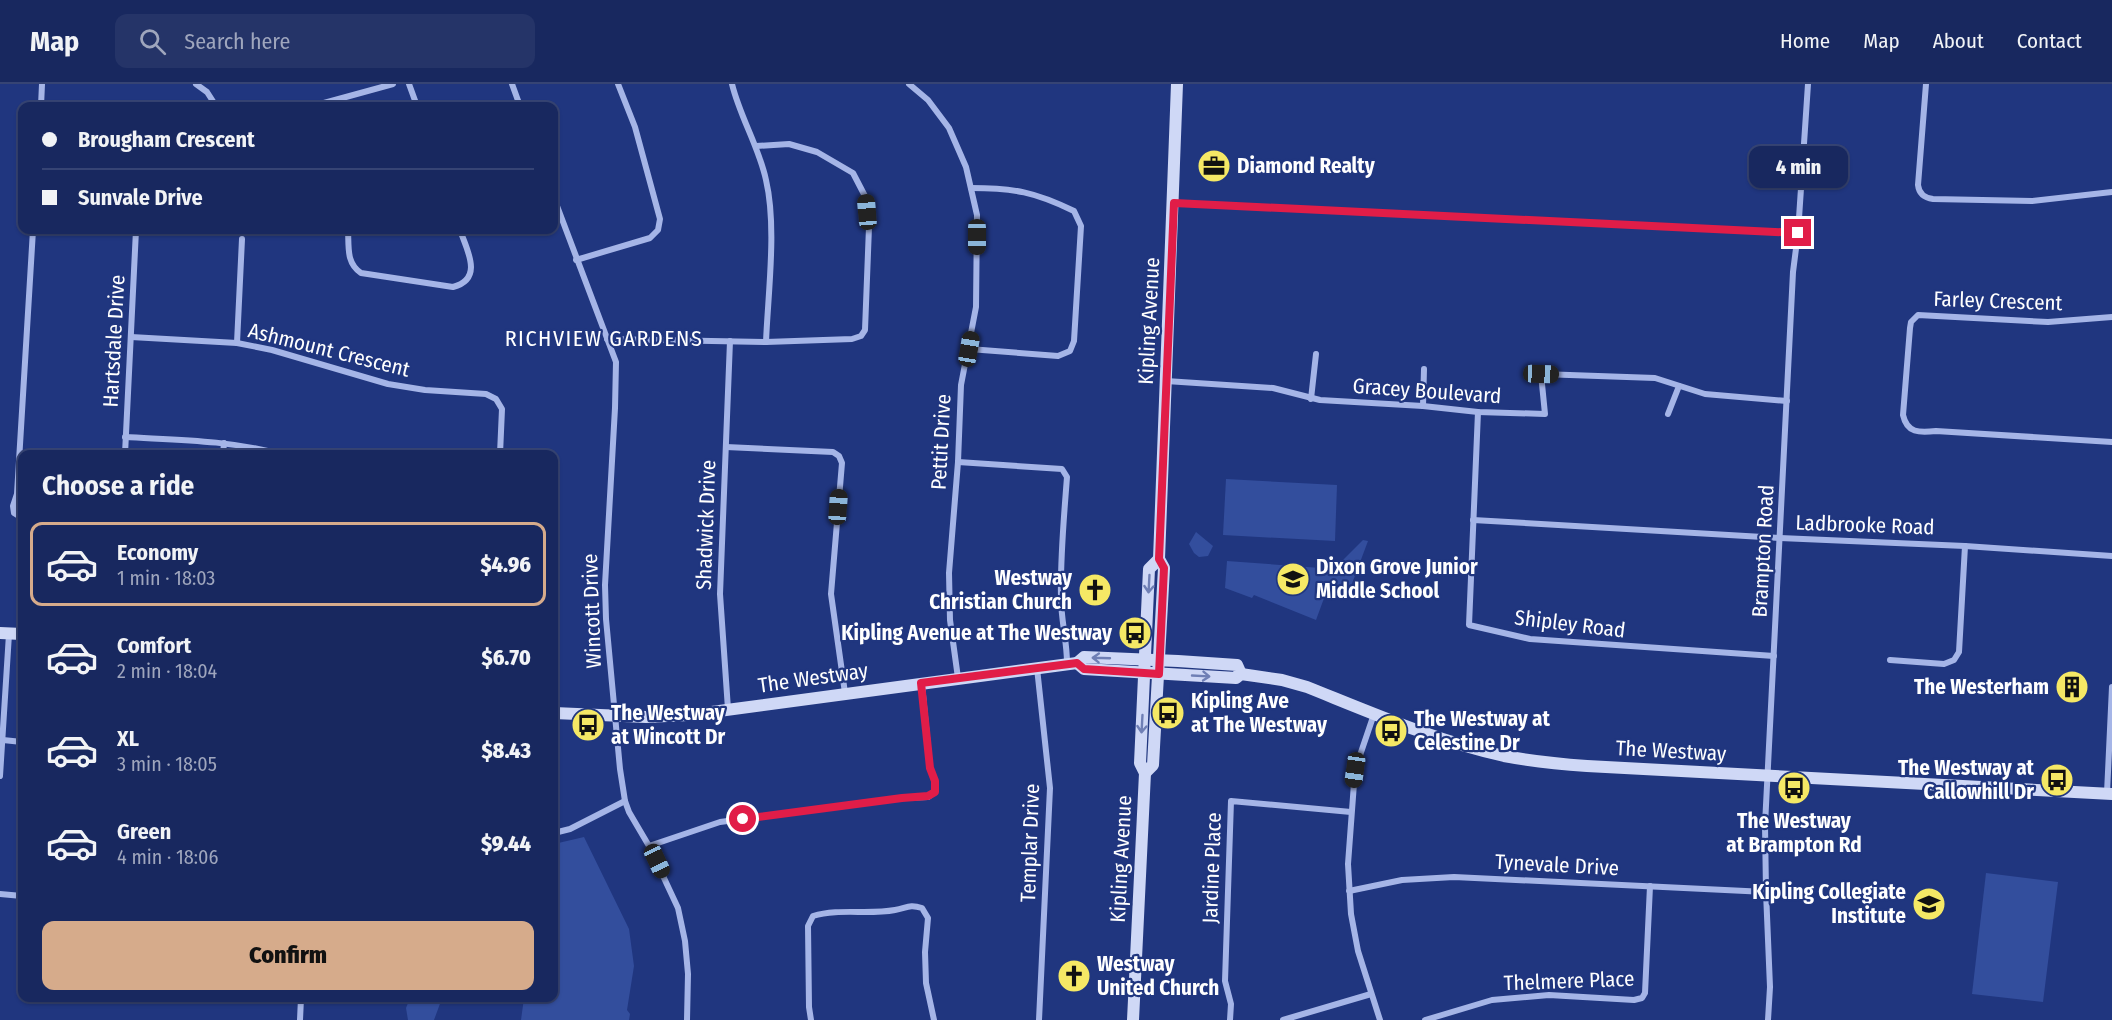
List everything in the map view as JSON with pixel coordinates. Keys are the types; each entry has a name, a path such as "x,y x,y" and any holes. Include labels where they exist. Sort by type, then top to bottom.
{"main road":[{"name":"Kipling Avenue","path":"1145,772 1154,765 1164,568 1159,559 1177,84"},
{"name":"Kipling Avenue","path":"1132,1020 1145,772 1140,763 1149,569 1159,559"},
{"name":"The Westway","path":"558,713 668,716 728,710 1072,663 1084,657 1237,666 1241,674"},
{"name":"The Westway","path":"1072,663 1084,669 1236,678 1241,674 1294,683 1453,743 1526,759 1587,766 2110,794"}],"street":[{"path":"41,102 42,84"},
{"path":"196,84 207,92 213,102"},
{"path":"328,102 393,84"},
{"path":"409,84 416,102"},
{"path":"512,84 519,102"},
{"path":"576,260 650,238 658,230 660,219 657,207 635,127 618,84"},
{"path":"732,84 756,146 766,181 771,221 766,342"},
{"name":"Pettit Drive","path":"909,84 928,100 949,128 966,167 977,215 976,307 961,385 958,462 949,573 950,620 958,678"},
{"name":"Brampton Road","path":"1768,1020 1770,987 1766,892 1767,776 1793,272 1798,233 1808,84"},
{"path":"1926,84 1918,185 1924,196 1933,199 2018,201 2112,192"},
{"path":"607,339 766,342 852,339 861,336 865,330 869,227 866,198 853,173 817,152 789,144 756,146"},
{"path":"969,349 1058,356 1070,351 1074,341 1081,226 1074,211 1032,192 1009,188 971,188"},
{"path":"1174,203 1798,233"},
{"name":"Wincott Drive","path":"558,209 614,353 617,374 605,585 620,769 629,812 650,846 678,908 685,941 688,974 687,1020"},
{"path":"20,450 33,234"},
{"name":"Hartsdale Drive","path":"125,450 136,234"},
{"path":"348,234 350,259 353,267 361,273 453,286 464,284 471,276 471,262 461,234"},
{"path":"237,343 242,239"},
{"name":"Farley Crescent","path":"2112,317 2048,322 1918,315 1911,322 1910,328 1903,415 1907,427 1920,433 1936,431 2112,442"},
{"name":"Ashmount Crescent","path":"131,337 237,343 272,350 388,384 425,390 486,394 496,399 502,409 500,450"},
{"name":"Shadwick Drive","path":"728,710 720,594 730,341"},
{"path":"1311,399 1316,354"},
{"path":"1423,406 1425,369"},
{"name":"Gracey Boulevard","path":"1166,381 1273,388 1311,399 1479,412 1545,414 1541,374 1655,378 1705,394 1786,401"},
{"path":"1668,414 1678,386"},
{"name":"Shipley Road","path":"1479,412 1468,625 1530,639 1774,656"},
{"path":"125,437 224,443 265,450"},
{"path":"223,450 224,443"},
{"path":"726,447 833,452 839,456 842,463 831,594 845,693"},
{"path":"958,462 1062,469 1067,477 1060,599 1072,663"},
{"path":"18,478 17,494 13,506 14,513 18,516"},
{"name":"Ladbrooke Road","path":"1473,520 2112,556"},
{"path":"1890,660 1944,664 1954,660 1959,652 1965,546"},
{"path":"0,776 5,633"},
{"name":"Templar Drive","path":"1037,668 1050,788 1039,1020"},
{"path":"650,846 720,822 928,796 935,792 935,781 930,768 921,683"},
{"path":"2110,794 2112,687"},
{"path":"1374,714 1355,770 1348,891 1358,951 1380,1020"},
{"path":"3,740 18,742"},
{"path":"558,832 570,829 625,801"},
{"name":"Jardine Place","path":"1230,1020 1231,1004 1225,981 1231,801 1351,812"},
{"name":"Tynevale Drive","path":"1348,891 1428,877 1475,877 1766,892"},
{"name":"Thelmere Place","path":"1425,1020 1492,1000 1549,995 1634,1000 1642,998 1645,993 1650,886"},
{"path":"0,894 18,896"},
{"path":"812,1020 809,1008 808,926 813,916 824,912 896,910 911,905 922,908 928,918 925,952 926,983 934,1020"},
{"path":"1283,1020 1371,994"},
{"path":"300,1020 301,1002"}],"shaded area":[{"path":"1226,479 1337,485 1335,541 1223,535"},
{"path":"1196,532 1213,546 1208,556 1199,557 1189,544"},
{"path":"1363,540 1368,541 1350,589 1330,582 1316,620 1254,595 1252,598 1225,588 1227,561 1334,569"},
{"path":"584,837 629,929 634,966 627,1010 630,1014 629,1020 521,1020 523,1002 558,1002 558,843"},
{"path":"1986,873 2058,882 2043,1002 1972,994"},
{"path":"408,1002 441,1002 434,1020 408,1020 406,1008"}],"place":[{"name":"Diamond Realty","path":"1214,166"},
{"name":"Dixon Grove Junior Middle School","path":"1293,579"},
{"name":"Westway Christian Church","path":"1095,590"},
{"name":"Kipling Avenue at The Westway","path":"1135,633"},
{"name":"The Westerham","path":"2072,687"},
{"name":"Kipling Ave at The Westway","path":"1168,713"},
{"name":"The Westway at Wincott Dr","path":"588,725"},
{"name":"The Westway at Celestine Dr","path":"1391,731"},
{"name":"The Westway at Callowhill Dr","path":"2057,780"},
{"name":"The Westway at Brampton Rd","path":"1794,788"},
{"name":"Kipling Collegiate Institute","path":"1929,904"},
{"name":"Westway United Church","path":"1074,976"}],"district":[{"name":"RICHVIEW GARDENS","path":"604,338"}],"route":[{"path":"743,819 928,796 935,792 935,781 930,768 921,683 1067,663 1077,663 1084,669 1159,674 1164,568 1159,559 1174,203 1798,233"}]}
